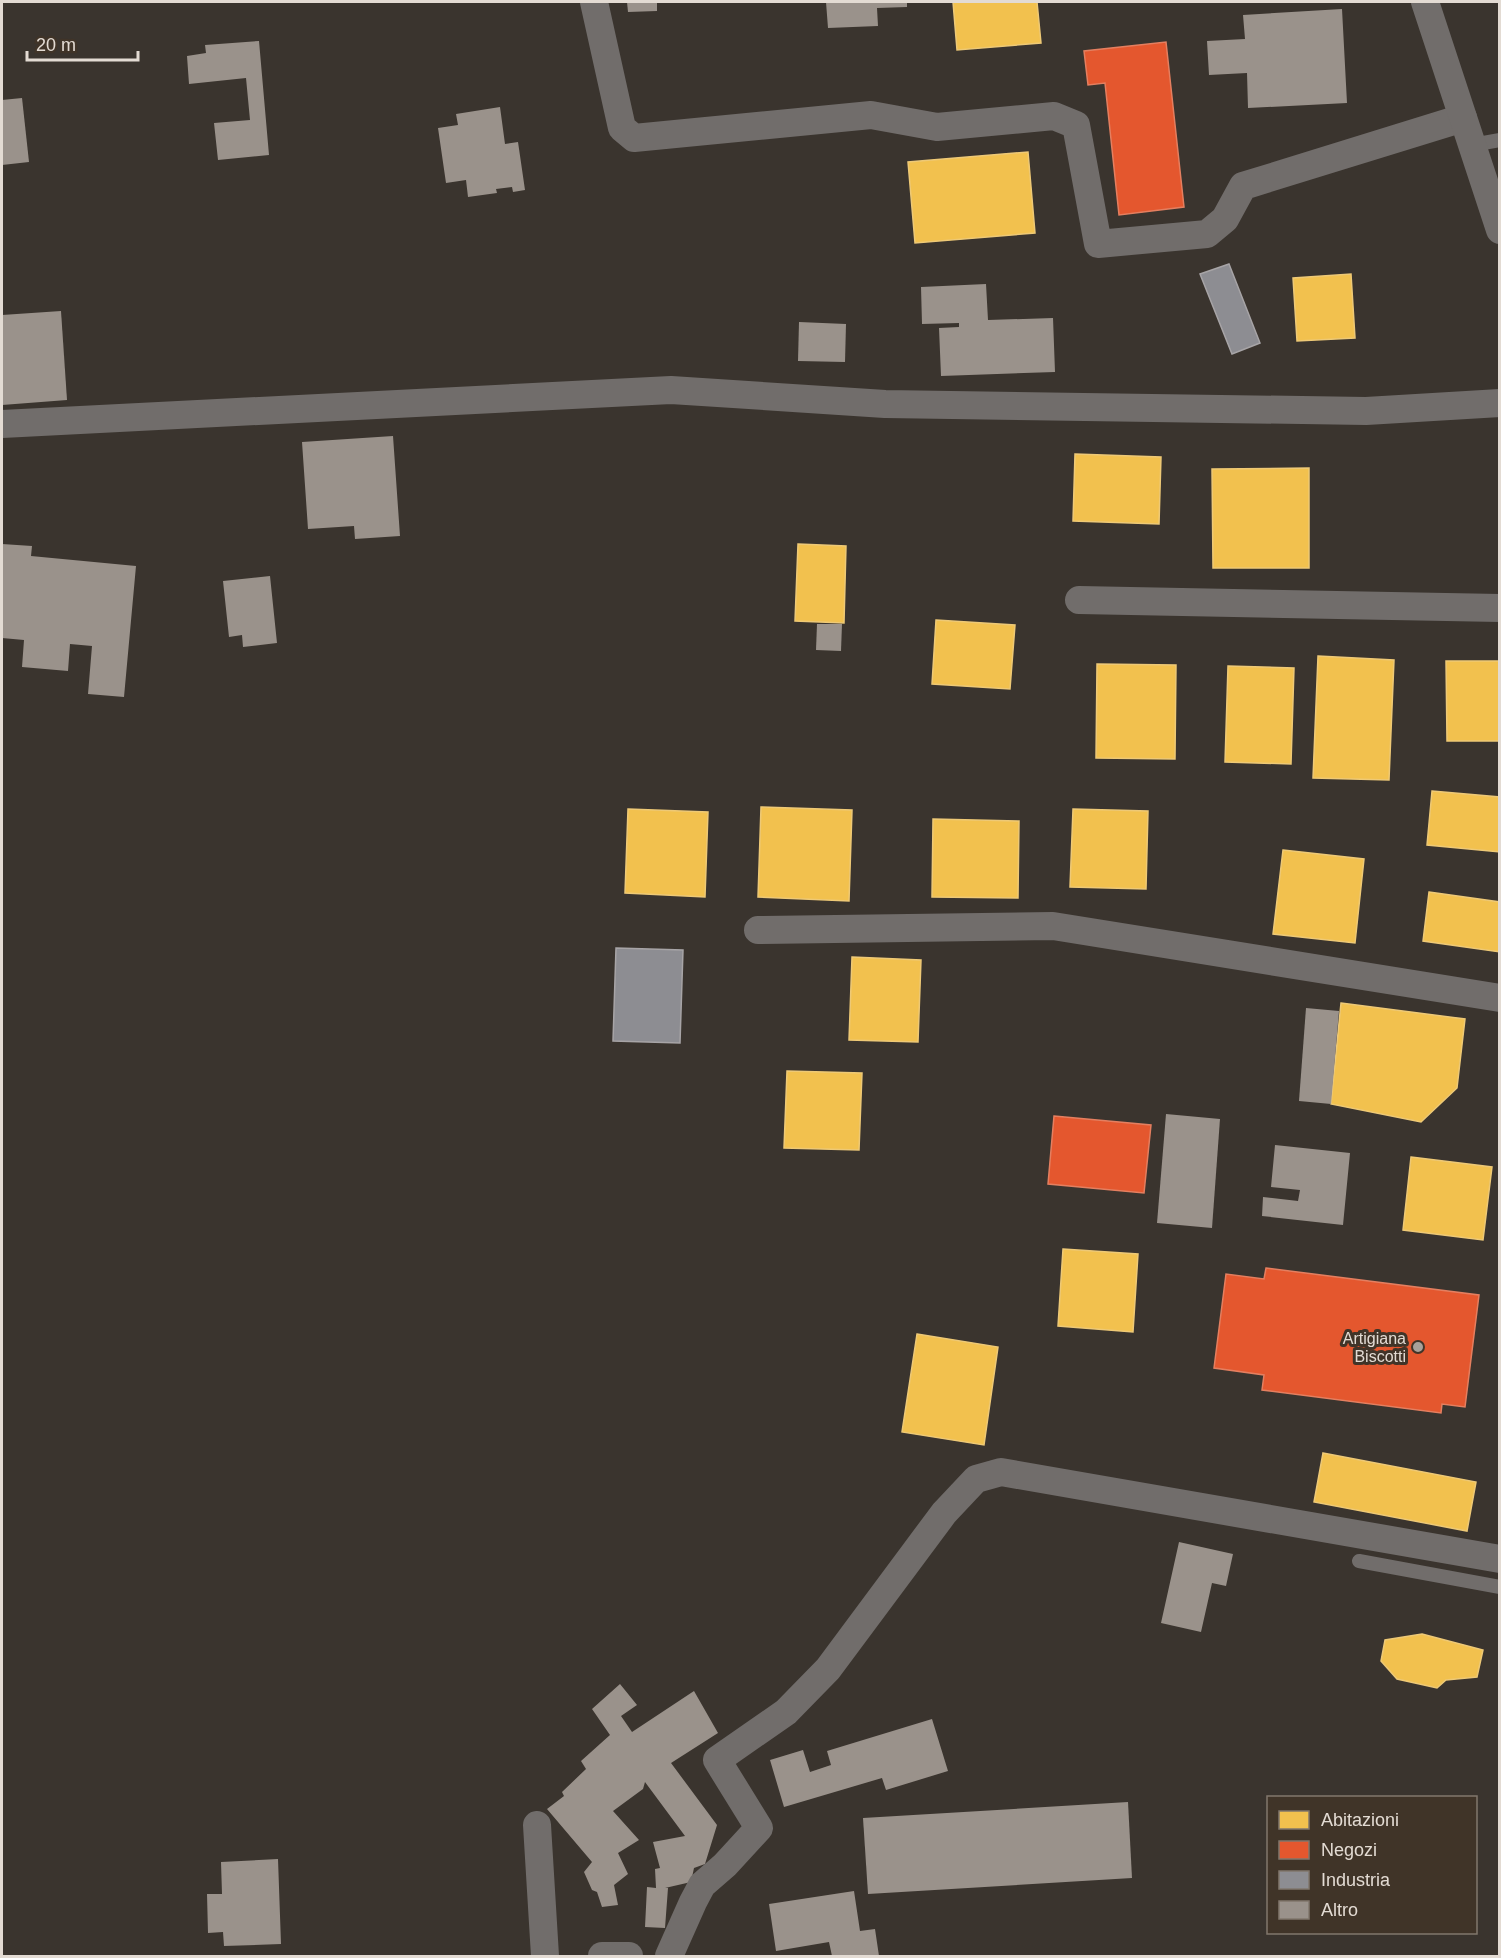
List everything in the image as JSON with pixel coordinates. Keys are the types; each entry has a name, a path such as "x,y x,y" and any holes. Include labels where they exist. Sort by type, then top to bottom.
{"street":[{"path":"594,2 622,128 633,138 871,115 937,128 1054,116 1076,125 1098,244 1207,234 1225,219 1243,186 1463,118"},
{"path":"1425,2 1500,230"},
{"path":"2,424 671,390 908,404 1366,411 1500,403"},
{"path":"1079,600 1500,608"},
{"path":"758,930 1053,926 1500,998"},
{"path":"669,1956 702,1885 725,1865 759,1828 717,1760 786,1712 828,1669 944,1513 976,1479 1001,1472 1500,1559"},
{"path":"537,1825 545,1956"},
{"path":"602,1956 629,1956"}],"lane":[{"path":"1472,145 1500,140"},
{"path":"1359,1561 1500,1587"}],"building: Abitazioni":[{"path":"953,2 1037,2 1041,43 957,50"},
{"path":"1028,152 1035,233 915,243 908,162"},
{"path":"1351,274 1355,338 1297,341 1293,278"},
{"path":"1075,454 1161,457 1159,524 1073,521"},
{"path":"1309,468 1309,568 1213,568 1212,469"},
{"path":"798,544 846,546 844,623 795,621"},
{"path":"936,620 1015,625 1010,689 932,684"},
{"path":"1318,656 1394,660 1389,780 1313,778"},
{"path":"1446,661 1500,661 1500,741 1447,741"},
{"path":"1097,664 1176,665 1175,759 1096,758"},
{"path":"1228,666 1294,668 1291,764 1225,762"},
{"path":"1432,791 1500,797 1500,852 1427,845"},
{"path":"761,807 852,810 849,901 758,897"},
{"path":"628,809 708,812 705,897 625,893"},
{"path":"1073,809 1148,811 1146,889 1070,887"},
{"path":"933,819 1019,821 1018,898 932,897"},
{"path":"1283,850 1364,859 1355,943 1273,934"},
{"path":"1429,892 1500,902 1500,952 1423,941"},
{"path":"852,957 921,960 918,1042 849,1040"},
{"path":"1341,1003 1465,1019 1457,1088 1421,1122 1331,1104"},
{"path":"787,1071 862,1073 859,1150 784,1148"},
{"path":"1411,1157 1492,1167 1483,1240 1403,1230"},
{"path":"1063,1249 1138,1254 1133,1332 1058,1326"},
{"path":"917,1334 998,1347 984,1445 902,1432"},
{"path":"1323,1453 1476,1482 1467,1531 1314,1502"},
{"path":"1422,1634 1483,1650 1477,1677 1446,1680 1437,1688 1397,1679 1381,1661 1385,1640"}],"building: Negozi":[{"path":"1166,42 1184,207 1119,215 1105,83 1088,85 1084,51"},
{"path":"1054,1116 1151,1125 1144,1193 1048,1184"},
{"path":"1266,1268 1479,1295 1465,1407 1442,1404 1441,1413 1262,1390 1264,1375 1214,1368 1226,1274 1264,1279"}],"building: Industria":[{"path":"1229,264 1260,343 1232,354 1200,274"},
{"path":"616,948 683,950 680,1043 613,1041"}],"building: Altro":[{"path":"627,2 657,2 657,11 628,12"},
{"path":"826,2 907,2 907,7 877,8 878,26 828,28"},
{"path":"1342,9 1347,103 1248,108 1247,73 1209,75 1207,41 1245,39 1243,15"},
{"path":"259,41 269,155 218,160 214,123 250,120 246,78 189,84 187,56 206,53 205,45"},
{"path":"22,98 29,162 2,165 2,100"},
{"path":"500,107 505,144 518,142 525,190 513,192 512,187 496,189 497,193 468,197 466,180 446,183 438,128 458,125 456,114"},
{"path":"986,284 988,320 1053,318 1055,372 941,376 939,328 959,327 959,323 922,324 921,287"},
{"path":"61,311 67,400 2,405 2,315"},
{"path":"799,322 846,324 845,362 798,361"},
{"path":"393,436 400,536 355,539 354,526 308,529 302,442"},
{"path":"2,544 32,546 31,556 136,566 124,697 88,694 92,646 70,644 68,671 22,667 24,640 2,638"},
{"path":"270,576 277,643 243,647 242,635 229,637 223,581"},
{"path":"817,624 842,624 841,651 816,650"},
{"path":"1306,1008 1339,1011 1331,1104 1299,1101"},
{"path":"1166,1114 1220,1119 1212,1228 1157,1223"},
{"path":"1275,1145 1350,1153 1343,1225 1262,1216 1263,1197 1298,1201 1300,1190 1271,1187"},
{"path":"1179,1542 1233,1554 1226,1586 1212,1583 1201,1632 1161,1623"},
{"path":"620,1684 637,1705 621,1716 632,1732 694,1691 718,1733 671,1763 717,1825 705,1864 694,1868 691,1882 665,1888 668,1888 665,1928 645,1927 647,1887 656,1888 655,1869 660,1868 653,1842 685,1836 645,1782 643,1789 613,1811 639,1840 618,1853 628,1874 614,1885 618,1905 602,1907 597,1892 592,1890 584,1872 592,1862 547,1809 564,1796 562,1792 586,1769 581,1761 610,1735 592,1709"},
{"path":"932,1719 948,1771 886,1790 882,1778 784,1807 770,1760 803,1750 810,1772 831,1765 827,1751"},
{"path":"1128,1802 1132,1878 868,1894 863,1818"},
{"path":"278,1859 281,1944 224,1946 223,1932 208,1933 207,1894 222,1894 221,1862"},
{"path":"854,1891 860,1931 875,1929 879,1956 832,1956 829,1942 776,1951 769,1904"}],"place":[{"name":"Artigiana Biscotti","path":"1418,1347"}]}
